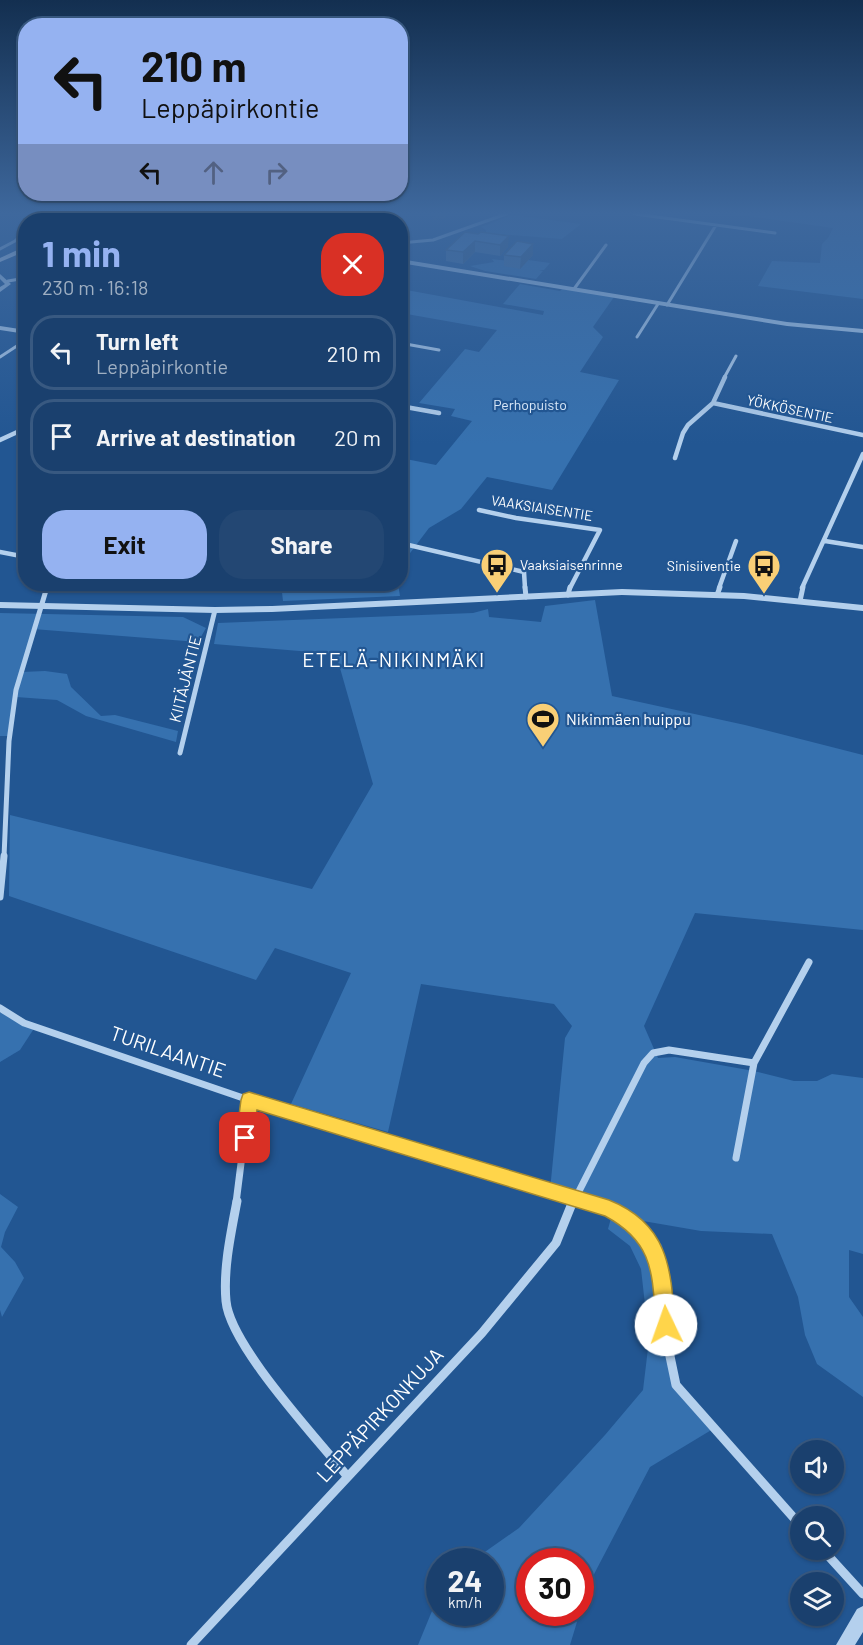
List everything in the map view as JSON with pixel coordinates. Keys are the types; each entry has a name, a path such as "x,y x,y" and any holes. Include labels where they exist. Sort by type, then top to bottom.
{"street":[{"path":"579,291 787,324 863,331"},
{"path":"667,305 676,291"},
{"path":"637,337 658,304"},
{"path":"0,328 18,331"},
{"path":"408,344 439,350"},
{"path":"0,357 18,345"},
{"path":"675,458 677,447 688,425 713,403 736,356"},
{"name":"YÖKKÖSENTIE","path":"713,403 863,435"},
{"path":"408,407 439,413"},
{"path":"0,440 18,432"},
{"path":"800,601 801,590 825,542 863,454"},
{"name":"VAAKSIAISENTIE","path":"479,510 516,518 600,530 571,584 568,595"},
{"path":"717,595 736,541"},
{"path":"825,542 863,547"},
{"path":"408,545 524,572 526,597"},
{"path":"0,552 18,555"},
{"path":"0,897 16,689 32,629 46,591"},
{"path":"0,605 215,610 622,592 717,595 863,608"},
{"name":"KIITÄJÄNTIE","path":"180,753 215,610"},
{"path":"736,1158 754,1063 808,962"},
{"name":"TURILAANTIE","path":"0,1008 24,1023 249,1100 575,1197 609,1209 631,1220 653,1249 662,1270 668,1365 676,1385 790,1514"},
{"name":"LEPPÄPIRKONKUJA","path":"191,1645 482,1333 556,1243 575,1197 644,1064 653,1053 669,1050 754,1063"},
{"path":"249,1100 241,1175 229,1248 226,1302 235,1331 252,1358 347,1476"},
{"path":"832,1560 863,1594"},
{"path":"845,1645 863,1615"}],"green space":[{"name":"Perhopuisto","path":"408,291 543,315 544,311 503,304 514,291 579,291 614,297 593,327 603,337 580,372 619,380 552,490 487,477 461,509 429,528 408,556 408,459 436,465 472,421 451,416 455,409 419,403 465,349 479,352 497,330 408,314"},
{"path":"796,291 863,291 863,299"},
{"path":"282,591 399,591 400,596 283,601"},
{"path":"595,600 612,696 745,725 863,755 863,930 695,913 644,1026 658,1058 675,1057 754,1071 794,1081 817,1081 832,1074 863,1078 863,1254 849,1250 849,1297 863,1317 863,1397 817,1364 805,1335 798,1297 772,1234 701,1231 643,1221 662,1245 671,1292 676,1385 713,1429 650,1467 594,1574 594,1548 516,1548 516,1626 576,1626 570,1645 418,1645 426,1626 504,1626 504,1548 491,1548 519,1528 605,1435 643,1390 649,1340 641,1269 630,1246 608,1229 613,1211 550,1190 565,1038 572,1026 554,1004 421,984 388,1132 291,1104 351,973 275,948 256,980 9,896 10,815 312,889 373,784 336,654 214,644 218,623 473,613 488,609 489,617 541,622 545,606"},
{"path":"0,613 183,617 206,628 198,642 33,629 22,672 45,671 67,674 71,687 101,716 115,715 178,731 176,742 86,716 57,700 16,697 11,736 0,736"},
{"path":"5,1012 35,1027 20,1050 0,1062 0,1013"},
{"path":"0,1194 18,1207 5,1232 1,1247 15,1262 24,1278 2,1317 0,1310"}],"place":[{"name":"Vaaksiaisenrinne","path":"497,594"},
{"name":"Sinisiiventie","path":"764,595"},
{"name":"Nikinmäen huippu","path":"543,748"}],"district":[{"name":"ETELÄ-NIKINMÄKI","path":"394,660"}],"route":[{"path":"245,1138 249,1100 609,1209 631,1220 653,1249 662,1270 666,1325"}]}
